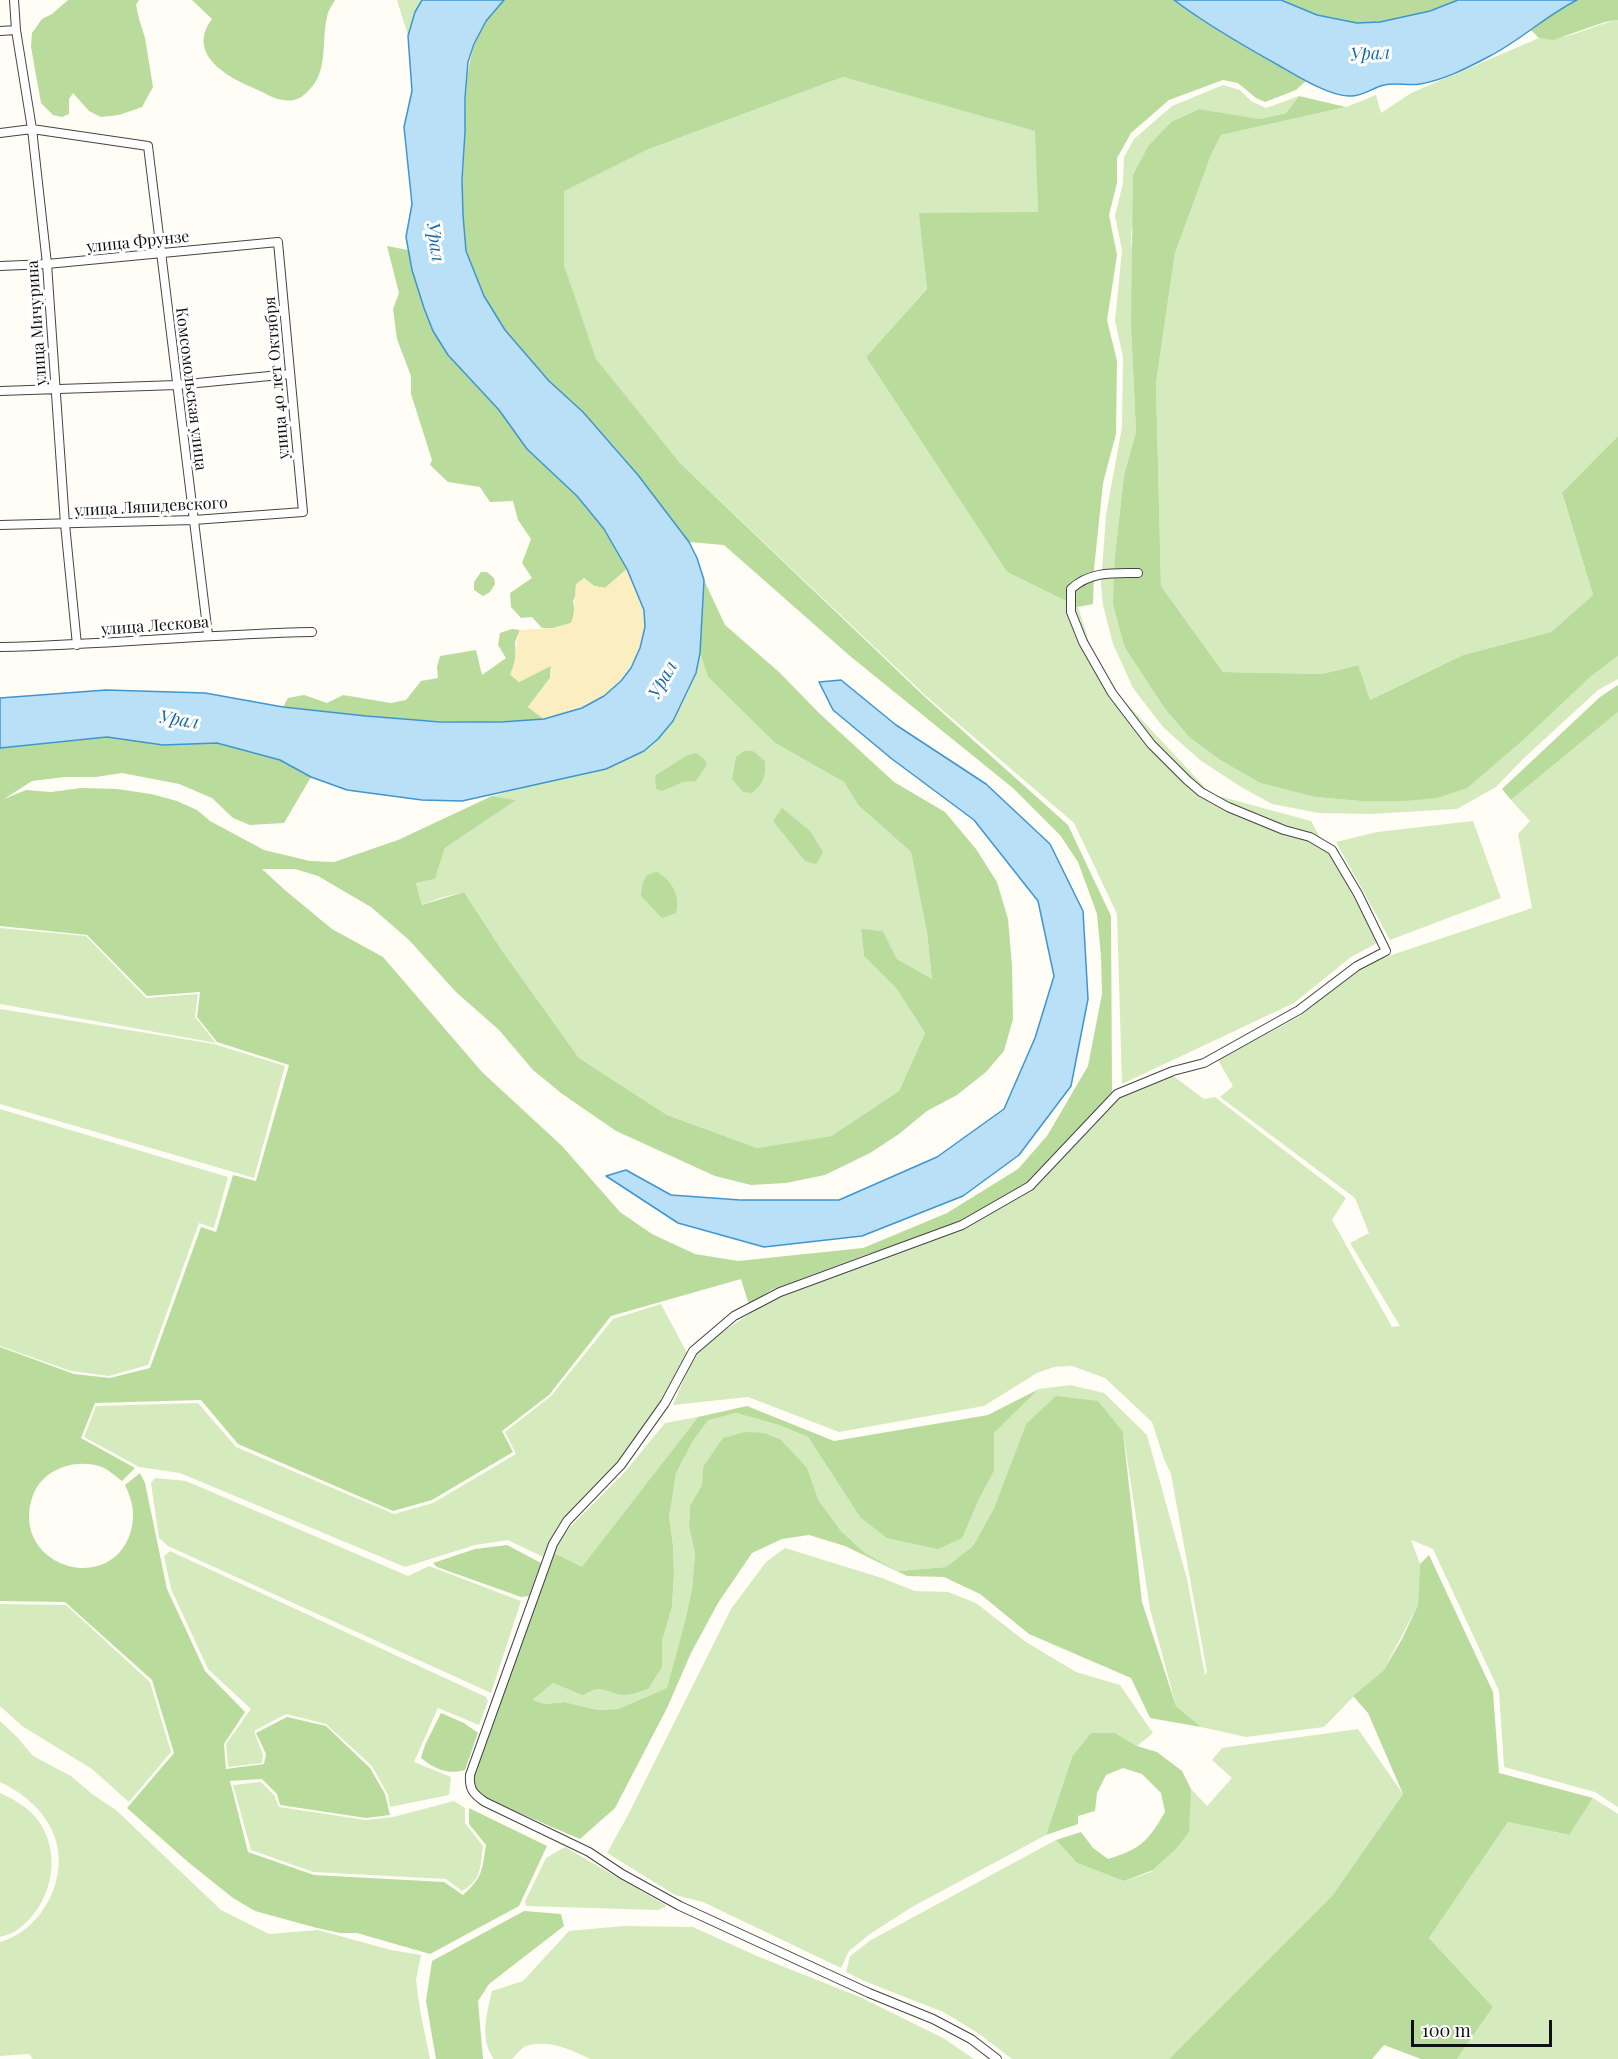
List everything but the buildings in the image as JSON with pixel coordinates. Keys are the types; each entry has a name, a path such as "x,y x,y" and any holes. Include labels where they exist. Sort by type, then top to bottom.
{"street":[{"name":"улица Мичурина","path":"14,0 16,30 32,129 47,264 64,524 77,645"},
{"path":"0,32 16,30"},
{"path":"0,133 32,129"},
{"name":"Комсомольская улица","path":"32,129 148,146 208,635"},
{"name":"улица Фрунзе","path":"0,266 47,264 278,242"},
{"name":"улица 40 лет Октября","path":"278,242 303,512"},
{"path":"0,391 177,385 290,374"},
{"name":"улица Ляпидевского","path":"0,525 194,520 303,512"},
{"path":"997,2059 971,2039 933,2019 869,1993 662,1896 622,1874 589,1851 485,1802 474,1795 470,1788 470,1775 553,1545 567,1521 621,1465 665,1403 693,1352 734,1316 780,1292 962,1225 1011,1198 1030,1186 1117,1094 1173,1071 1204,1063 1299,1010 1357,966 1386,951 1358,894 1332,850 1310,837 1251,818 1201,792 1169,764 1127,715 1112,693 1083,642 1071,612 1071,589 1084,578 1110,572 1138,573"},
{"name":"улица Лескова","path":"0,647 77,645 208,635 312,632"}],"green space":[{"path":"68,0 139,0 136,5 145,38 153,87 142,107 119,115 101,117 89,111 73,93 69,99 69,114 62,117 53,115 41,103 31,47 32,33 42,19 52,14"},
{"path":"192,0 335,0 330,8 325,27 322,66 315,83 300,98 282,100 224,72 214,64 204,44 205,32 212,19"},
{"path":"397,0 422,0 415,12 408,36"},
{"path":"504,0 1174,0 1222,33 1306,81 1296,90 1265,102 1256,98 1238,83 1223,80 1169,100 1131,133 1117,158 1117,183 1109,215 1117,255 1107,320 1117,361 1116,434 1103,483 1094,569 1093,604 1078,607 1007,572 866,357 927,289 919,213 1038,212 1035,131 843,77 649,149 564,191 564,265 596,359 680,463 925,697 1068,825 1111,916 1112,1093 1027,1187 960,1224 865,1255 771,1290 749,1305 741,1279 611,1316 549,1395 502,1431 513,1452 432,1500 393,1511 238,1444 201,1400 95,1403 81,1438 135,1468 122,1481 105,1468 89,1464 68,1465 50,1474 42,1480 32,1498 29,1521 35,1541 48,1555 65,1565 84,1568 102,1564 119,1553 130,1534 133,1521 133,1509 125,1485 140,1473 145,1483 167,1589 205,1671 245,1712 224,1744 226,1769 264,1764 266,1754 256,1733 287,1717 326,1726 370,1768 385,1794 390,1815 366,1818 280,1805 277,1794 262,1779 230,1781 248,1852 314,1875 444,1882 463,1895 481,1873 486,1845 469,1824 469,1808 547,1846 519,1906 430,1954 357,1933 340,1933 255,1911 233,1898 188,1862 127,1808 174,1753 152,1680 65,1602 0,1601 0,1347 74,1374 110,1378 150,1368 201,1227 216,1232 233,1175 256,1181 289,1065 217,1042 197,1017 200,992 147,996 87,935 0,926 0,748 107,737 163,745 217,743 280,760 311,777 284,823 250,825 233,818 212,798 179,784 122,773 32,781 4,799 26,790 51,792 81,788 117,789 151,794 177,801 197,810 210,821 264,850 310,861 334,862 398,840 492,796 516,800 445,848 435,879 416,883 422,905 464,892 503,952 579,1058 667,1115 757,1148 831,1136 899,1091 925,1033 896,988 864,956 861,929 883,931 897,959 932,979 927,933 911,852 858,805 844,782 775,743 708,677 700,653 704,580 725,625 779,672 819,713 894,782 945,812 976,849 997,882 1008,919 1013,1019 1004,1051 986,1072 957,1095 927,1111 899,1134 870,1153 825,1175 786,1183 751,1185 715,1176 616,1131 561,1093 533,1070 499,1030 456,992 409,940 371,907 318,876 295,869 262,869 332,929 383,957 482,1072 562,1146 620,1212 652,1234 695,1254 738,1261 863,1248 947,1213 1018,1169 1047,1136 1088,1066 1102,994 1097,914 1078,862 1060,835 1014,789 850,656 724,545 689,542 613,445 523,353 490,306 473,271 462,224 466,94 470,60 475,44 491,14"},
{"path":"1281,0 1458,0 1430,11 1380,22 1357,23 1317,15"},
{"path":"1577,0 1618,0 1618,20 1605,22 1553,40 1539,38 1531,30 1543,20"},
{"path":"1618,20 1618,436 1562,494 1593,595 1551,632 1463,655 1370,700 1357,665 1322,674 1223,672 1161,586 1156,383 1175,253 1211,155 1221,135 1346,107 1376,95 1381,113 1411,93 1539,38 1559,38"},
{"path":"843,77 1036,131 1038,213 920,213 927,289 866,357 1007,572 1078,607 1099,674 1211,794 1311,821 1379,942 1351,957 1294,1003 1122,1084 1117,914 1074,823 926,696 680,463 594,357 564,265 564,190 649,149"},
{"path":"1223,85 1240,90 1251,101 1266,108 1299,96 1286,113 1260,119 1199,109 1171,122 1149,145 1131,233 1133,267 1131,327 1136,432 1124,475 1115,555 1125,648 1165,709 1189,737 1220,760 1260,783 1315,797 1361,801 1404,801 1556,708 1618,656 1618,679 1598,690 1496,787 1457,809 1370,814 1319,813 1272,804 1200,760 1163,727 1133,688 1113,644 1103,605 1101,584 1106,515 1122,427 1123,357 1115,321 1122,250 1115,216 1123,183 1124,157 1134,139 1172,106"},
{"path":"1299,96 1346,107 1221,135 1211,155 1175,253 1156,383 1161,586 1223,672 1322,674 1358,665 1370,700 1463,655 1551,632 1593,595 1562,493 1618,436 1618,656 1589,678 1523,740 1467,788 1437,798 1361,801 1315,797 1260,783 1220,760 1189,737 1165,709 1125,648 1113,604 1115,555 1124,475 1136,432 1131,327 1133,175 1149,145 1171,122 1199,109 1260,119 1286,113"},
{"path":"387,246 408,250 424,308 433,331 465,374 499,410 527,449 577,496 604,529 627,569 605,588 594,586 584,578 573,601 575,613 572,623 553,628 542,628 532,617 521,618 511,607 510,593 532,578 522,563 531,539 518,520 513,501 490,502 480,487 448,482 430,465 432,460 411,394 411,376 397,339 393,309 399,293"},
{"path":"481,572 487,572 494,578 495,584 490,592 483,596 474,590 474,582"},
{"path":"512,629 520,630 515,642 516,662 511,675 519,682 551,665 550,678 528,707 544,719 478,722 413,720 283,707 288,698 304,695 327,703 343,695 391,703 406,700 421,681 438,678 437,667 440,656 476,650 482,675 506,658 498,645 500,633"},
{"path":"700,653 708,677 775,743 844,782 858,805 911,852 927,933 932,979 897,959 883,931 861,930 864,956 896,988 925,1033 899,1091 831,1136 757,1148 667,1115 579,1058 503,952 464,892 422,905 416,883 435,879 445,848 515,800 492,796 606,769 658,739 673,721 687,694 696,673"},
{"path":"1618,685 1618,712 1511,800 1502,789 1600,697"},
{"path":"1618,712 1618,1807 1595,1792 1504,1767 1499,1691 1433,1549 1411,1540 1420,1564 1418,1605 1383,1671 1324,1727 1246,1737 1201,1727 1176,1706 1150,1609 1123,1432 1026,1424 994,1508 973,1546 946,1567 898,1571 865,1553 841,1531 819,1501 807,1468 703,1467 702,1485 690,1506 689,1527 695,1553 692,1589 667,1689 620,1709 598,1710 564,1702 545,1704 531,1700 553,1683 583,1694 604,1689 625,1695 662,1667 662,1641 672,1607 674,1574 669,1517 676,1473 708,1419 736,1413 779,1425 808,1437 860,1517 978,1501 994,1471 994,1433 1039,1389 1070,1385 1104,1393 1147,1435 1187,1579 1205,1675 1207,1672 1171,1474 1152,1422 1105,1378 1072,1366 1054,1367 1037,1373 984,1406 839,1432 748,1397 673,1405 696,1350 771,1299 961,1228 1030,1191 1118,1095 1168,1072 1204,1099 1215,1097 1346,1198 1332,1220 1392,1327 1400,1326 1350,1243 1369,1233 1355,1198 1220,1097 1233,1086 1218,1060 1300,1016 1354,972 1383,958 1532,908 1518,834 1530,821 1511,800"},
{"path":"744,751 753,751 765,761 763,779 752,793 743,792 732,779 736,757"},
{"path":"696,753 707,764 696,781 683,782 662,791 656,789 656,775 686,756"},
{"path":"782,808 810,831 823,852 816,864 805,861 773,821"},
{"path":"1473,821 1501,898 1390,940 1336,842 1377,832"},
{"path":"657,872 671,884 677,901 676,913 662,918 641,896 646,877"},
{"path":"0,928 86,936 146,998 198,994 195,1017 216,1043 0,1004"},
{"path":"0,1009 214,1044 285,1066 254,1178 0,1104"},
{"path":"0,1109 228,1177 214,1228 199,1223 148,1365 109,1376 71,1371 0,1346"},
{"path":"661,1304 687,1353 655,1413 616,1465 573,1510 550,1540 543,1557 508,1540 475,1545 405,1567 180,1473 139,1467 84,1437 96,1406 198,1403 236,1447 394,1514 433,1503 516,1454 505,1432 551,1396 613,1319"},
{"path":"1039,1389 994,1433 994,1471 962,1538 938,1549 887,1538 860,1517 808,1437 779,1425 736,1413 708,1420 693,1441 676,1473 669,1517 674,1574 672,1607 662,1641 662,1667 648,1689 633,1694 624,1695 596,1689 583,1695 553,1683 532,1700 545,1704 564,1702 598,1710 619,1709 667,1688 692,1589 695,1553 689,1527 690,1506 702,1485 703,1467 723,1438 745,1432 764,1433 781,1440 807,1468 819,1501 841,1531 865,1553 898,1571 946,1567 973,1546 994,1508 1026,1424 1056,1396 1098,1401 1123,1432 1142,1602 1176,1706 1201,1727 1150,1718 1131,1678 1029,1634 980,1594 944,1577 907,1576 845,1546 809,1535 782,1539 752,1553 718,1603 691,1653 667,1708 615,1808 580,1839 482,1797 471,1780 552,1552 582,1567 698,1417 747,1406 834,1441 988,1415"},
{"path":"698,1417 582,1568 552,1552 570,1527 624,1473 665,1423"},
{"path":"155,1478 186,1481 408,1576 429,1566 521,1601 491,1693 168,1546 159,1538 151,1483"},
{"path":"507,1545 541,1563 529,1596 521,1597 437,1567 433,1563 475,1549"},
{"path":"785,1548 882,1578 915,1591 948,1592 976,1603 1026,1642 1076,1672 1120,1685 1153,1733 1137,1746 1115,1733 1072,1757 1046,1835 912,1907 870,1934 849,1951 841,1968 703,1902 675,1895 607,1853 731,1609 766,1562"},
{"path":"170,1551 486,1697 488,1701 479,1725 438,1708 414,1762 451,1777 449,1795 390,1807 388,1795 372,1766 326,1724 286,1714 254,1731 263,1755 262,1763 228,1767 226,1744 251,1709 208,1669 171,1589 164,1556"},
{"path":"1429,1555 1493,1692 1499,1773 1593,1798 1569,1835 1508,1822 1429,1938 1493,2007 1457,2059 1421,2059 1384,2045 1372,2059 1169,2059 1332,1896 1403,1794 1368,1713 1353,1696 1383,1671 1402,1639 1418,1605 1420,1564"},
{"path":"0,1604 66,1605 150,1682 171,1752 129,1802 92,1769 22,1726 0,1706"},
{"path":"441,1713 464,1723 478,1733 465,1770 452,1772 442,1770 421,1758"},
{"path":"0,1721 33,1756 71,1776 116,1810 221,1910 269,1934 318,1930 391,1950 421,1955 416,1980 430,2059 33,2059 29,2054 0,2056 0,1942 15,1936 29,1926 49,1900 58,1868 58,1851 54,1835 45,1818 25,1797 0,1782"},
{"path":"1358,1729 1403,1794 1332,1896 1169,2059 1012,2059 978,2033 943,2012 846,1972 850,1956 871,1940 1056,1840 1077,1863 1124,1881 1151,1872 1175,1850 1191,1789 1207,1806 1232,1778 1212,1760 1222,1748"},
{"path":"1091,1733 1115,1733 1137,1746 1157,1752 1182,1771 1191,1789 1189,1832 1175,1850 1153,1870 1124,1881 1077,1863 1056,1840 1081,1832 1093,1848 1108,1859 1128,1852 1142,1843 1154,1830 1165,1812 1161,1793 1142,1774 1123,1768 1106,1775 1097,1793 1095,1811 1078,1816 1078,1824 1046,1835 1072,1757"},
{"path":"261,1782 274,1795 279,1807 366,1820 393,1817 454,1801 465,1808 465,1823 483,1846 477,1877 469,1887 462,1891 446,1879 313,1872 251,1850 233,1785"},
{"path":"0,1793 27,1809 40,1823 51,1851 52,1866 50,1881 38,1909 17,1930 0,1937"},
{"path":"1593,1798 1618,1814 1618,2059 1457,2059 1493,2007 1429,1938 1508,1822 1568,1835"},
{"path":"565,1847 667,1906 658,1910 526,1906 525,1901 546,1858"},
{"path":"524,1911 561,1914 564,1926 489,1984 478,2001 483,2059 436,2059 426,2001 432,1961"},
{"path":"623,1926 693,1927 757,1956 860,1997 943,2038 974,2059 590,2059 550,2044 534,2044 520,2050 512,2059 494,2059 489,2051 485,2035 486,2017 492,1991 523,1981 569,1931"}],"sand":[{"path":"627,569 639,596 645,619 643,639 630,667 621,679 600,698 588,705 544,719 528,707 550,679 551,666 519,682 510,674 520,630 553,628 571,623 576,584 584,578 594,586 605,588"}],"water":[{"name":"Урал","path":"422,0 504,0 486,21 468,62 462,180 466,251 484,296 505,330 549,381 583,412 638,475 689,542 697,558 704,580 700,653 696,673 673,721 644,751 606,769 462,801 422,800 347,790 311,777 280,760 217,743 163,745 107,737 0,748 0,698 106,690 205,693 283,707 366,716 441,722 501,722 544,719 582,708 604,696 621,681 631,668 640,648 645,627 644,610 627,569 604,529 577,496 527,449 499,410 448,355 433,331 412,270 406,237 412,204 404,127 412,91 408,36 415,12"},
{"name":"Урал","path":"1174,0 1281,0 1317,15 1357,23 1380,22 1430,11 1458,0 1577,0 1554,13 1500,51 1455,73 1420,84 1384,85 1349,96 1332,93 1304,80 1199,18"},
{"path":"841,680 896,725 986,784 1050,844 1083,911 1088,999 1071,1086 1019,1155 963,1196 862,1236 764,1247 678,1223 606,1176 626,1170 671,1195 740,1200 839,1200 937,1157 1004,1109 1035,1038 1054,976 1038,901 974,820 892,759 833,710 819,682"}]}
